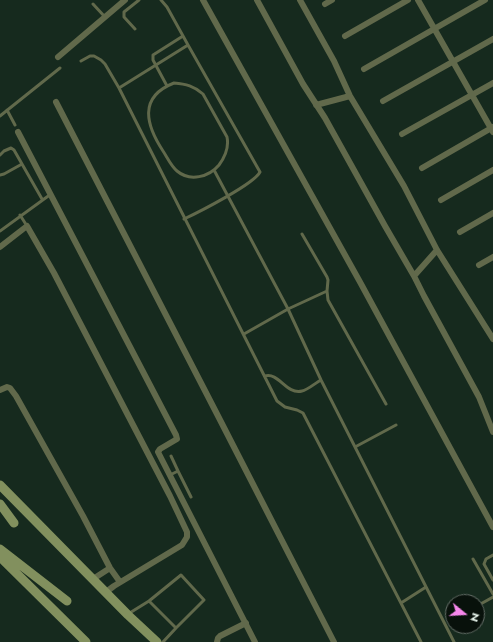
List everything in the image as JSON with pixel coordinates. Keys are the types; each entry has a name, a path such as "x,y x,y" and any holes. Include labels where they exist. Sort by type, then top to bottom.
{"main road":[{"path":"0,485 128,615 157,642"},
{"path":"0,504 14,523"},
{"path":"0,549 67,601"},
{"path":"0,557 86,642"}],"street":[{"path":"203,0 360,282 493,528"},
{"path":"257,0 303,84 358,175 414,276 479,398 493,432"},
{"path":"300,0 338,68 350,96 404,186 437,250 493,339"},
{"path":"325,4 332,0"},
{"path":"345,36 408,0"},
{"path":"418,0 492,129 422,168"},
{"path":"364,69 485,0"},
{"path":"58,57 123,1"},
{"path":"383,101 493,39"},
{"path":"402,134 493,83"},
{"path":"316,105 350,96"},
{"path":"56,102 218,414 334,642"},
{"path":"18,132 176,435 177,439 160,449 158,452 255,642"},
{"path":"441,200 493,170"},
{"path":"460,232 493,213"},
{"path":"0,248 27,226 72,307 170,496 187,532 187,537 182,545 106,592"},
{"path":"414,276 437,250"},
{"path":"479,265 493,257"},
{"path":"0,390 7,387 10,388 16,396 83,516 110,568 120,582"},
{"path":"93,579 110,568"},
{"path":"217,642 220,636 246,623"}],"lane":[{"path":"135,29 123,15 124,12 139,0"},
{"path":"161,0 167,7 260,171 260,174 256,178 228,196 184,220"},
{"path":"93,4 105,17"},
{"path":"167,86 153,60 153,55 183,36"},
{"path":"119,88 188,45"},
{"path":"81,60 90,56 94,56 101,60 119,88 184,220 244,334 271,390 279,403 285,407 304,413 421,642"},
{"path":"0,116 60,68"},
{"path":"174,83 183,84 198,89 203,94 227,137 228,143 223,159 214,170 206,175 196,178 177,172 158,143 150,126 148,112 150,104 154,96 167,86 174,83"},
{"path":"7,110 15,125"},
{"path":"0,155 10,148 14,150 42,199"},
{"path":"0,176 22,164"},
{"path":"214,170 288,309 321,380 454,642"},
{"path":"0,231 42,199 51,194"},
{"path":"20,215 27,226"},
{"path":"302,234 327,277 328,300 386,404"},
{"path":"244,334 288,309 327,290"},
{"path":"264,376 269,374 285,386 298,391 302,391 321,380"},
{"path":"355,447 396,425"},
{"path":"171,456 192,497"},
{"path":"170,475 178,471"},
{"path":"493,555 486,559 484,564 493,580"},
{"path":"473,559 493,594"},
{"path":"128,615 181,576 204,600 163,642"},
{"path":"401,603 426,587"},
{"path":"149,601 176,628"}]}
